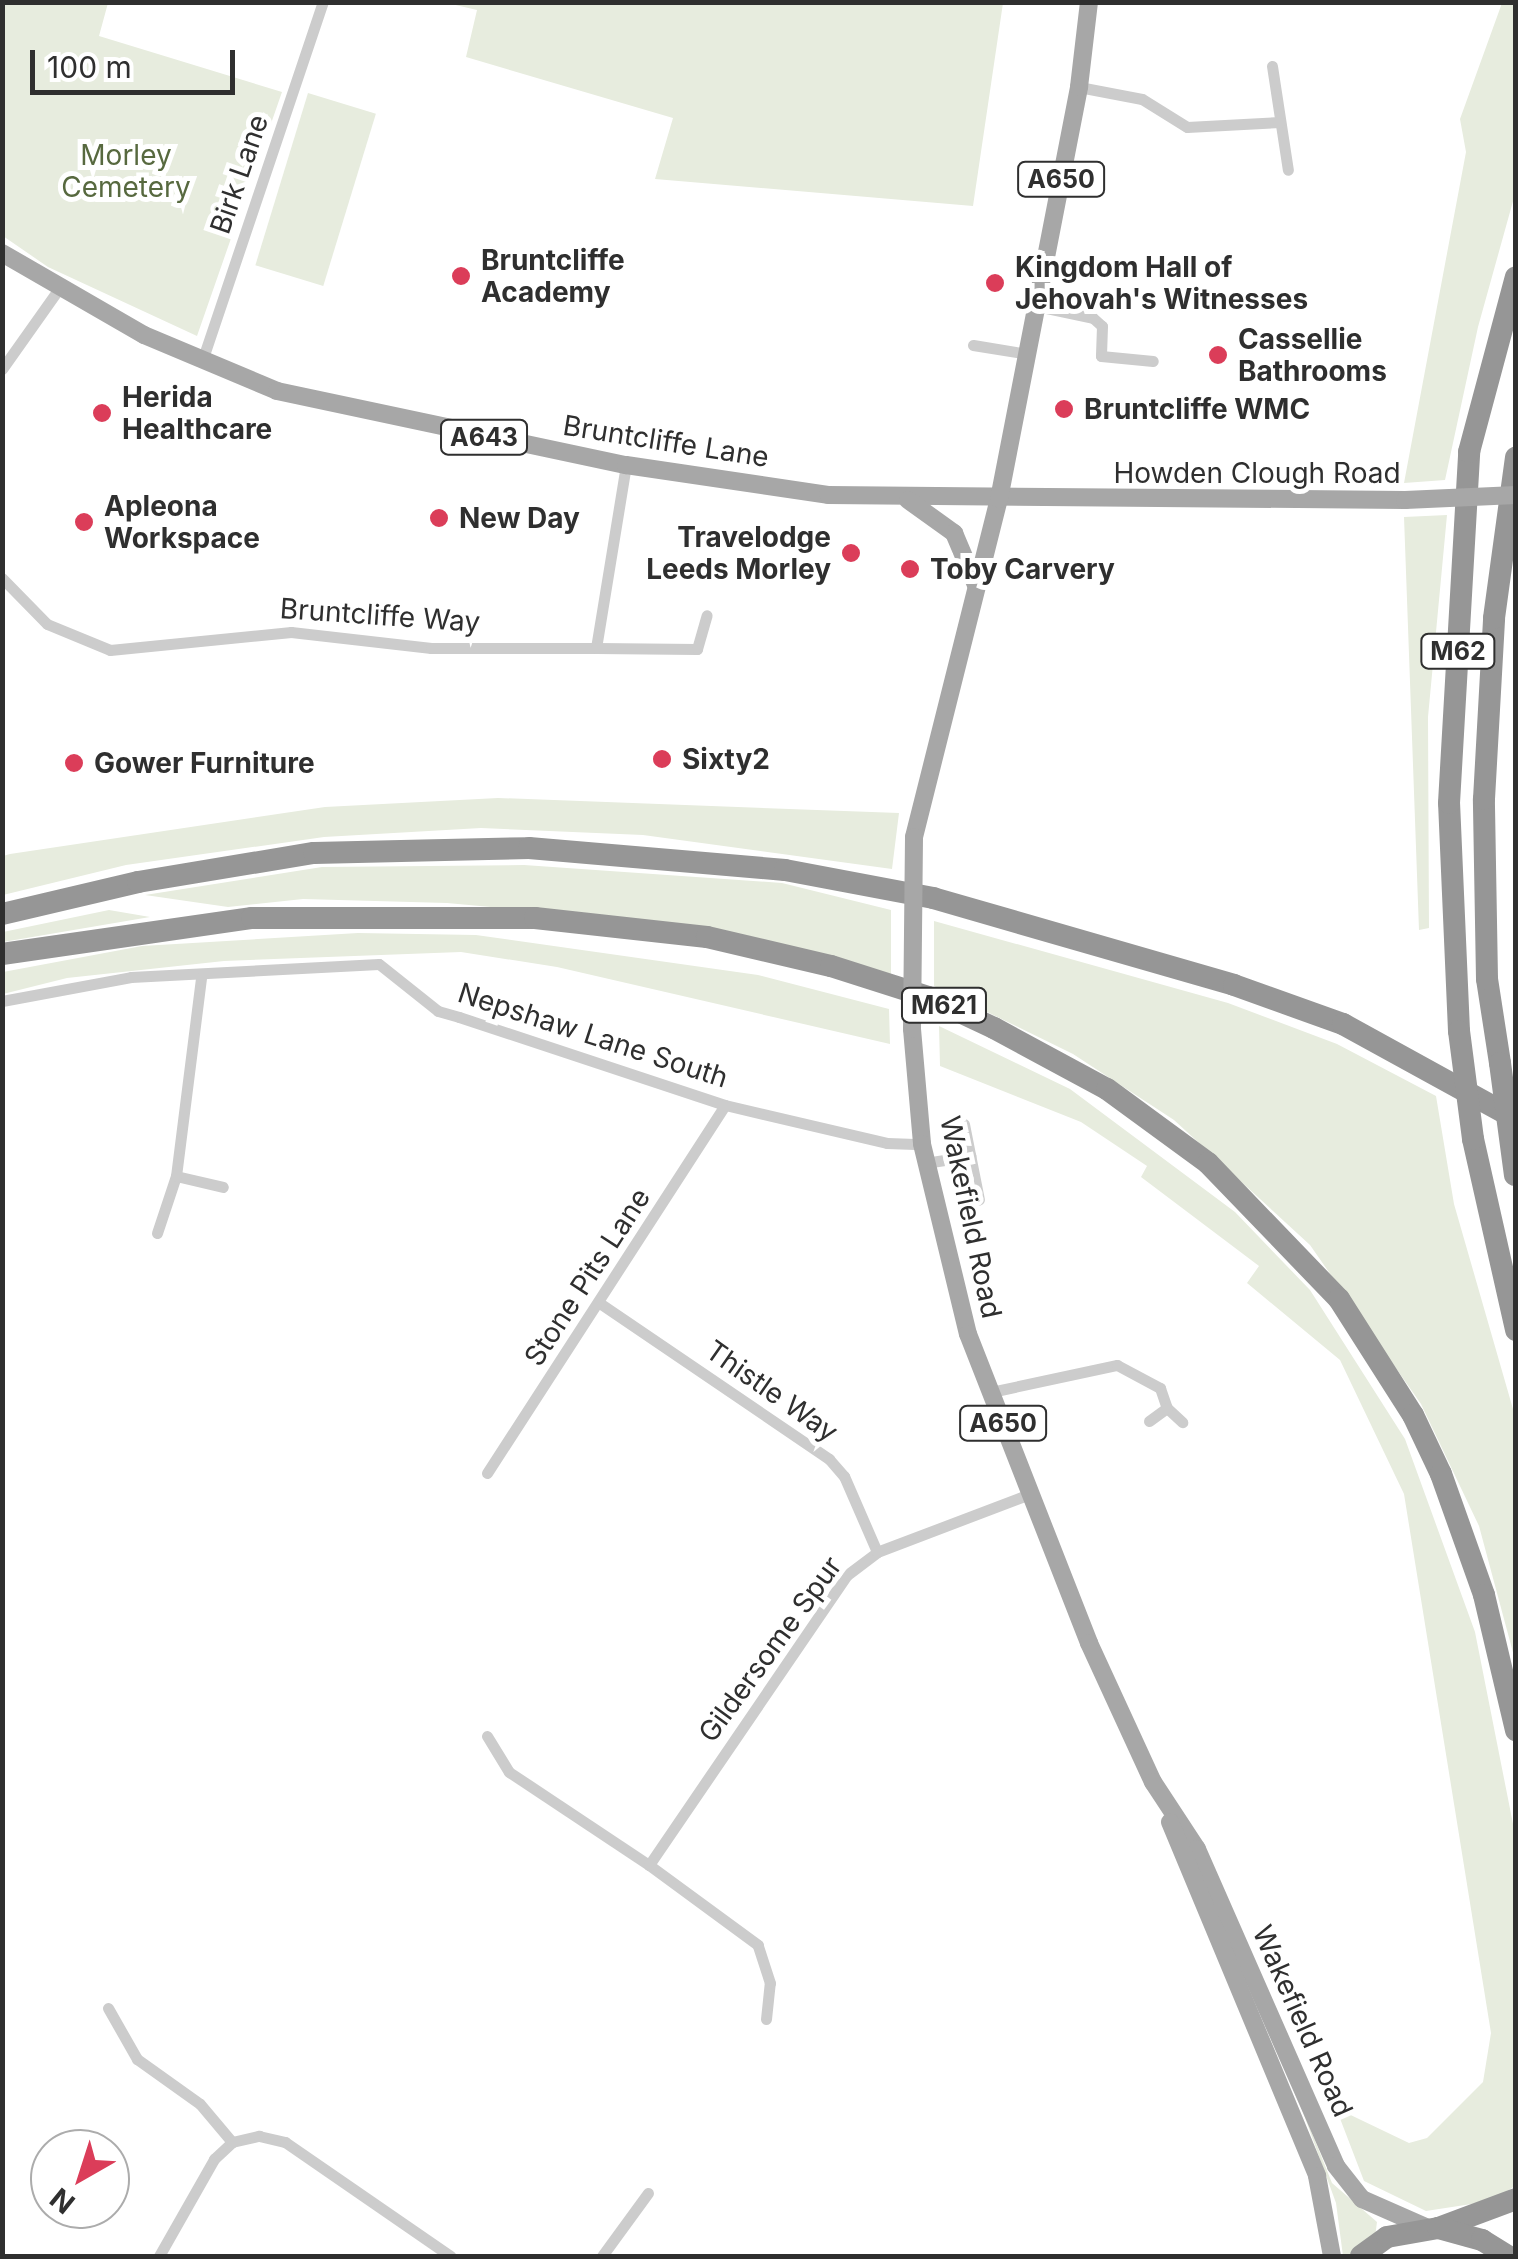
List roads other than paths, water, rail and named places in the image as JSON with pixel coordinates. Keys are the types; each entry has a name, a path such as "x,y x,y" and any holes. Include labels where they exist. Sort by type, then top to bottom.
{"highway":[{"name":"M62","path":"1516,276 1469,452 1449,803 1459,1031 1473,1139 1500,1279 1516,1330"},
{"name":"M62","path":"1515,1176 1488,979 1484,799 1494,618 1516,458"},
{"path":"2,914 138,882 314,853 529,848 785,870 1036,924 1234,985 1343,1024 1516,1119"},
{"name":"M621","path":"2,954 252,918 535,918 707,936 862,976 994,1028 1107,1088 1208,1163 1338,1299 1413,1415 1440,1474 1484,1596 1516,1745"},
{"path":"1500,1279 1516,1345"},
{"path":"1361,2256 1387,2237 1433,2228 1516,2199"},
{"path":"1433,2228 1482,2240 1508,2256"}],"main road":[{"name":"A650","path":"999,499 1079,87 1089,2"},
{"name":"Bruntcliffe Lane","path":"2,253 58,290 202,361 276,390 626,465 828,495 999,499"},
{"name":"Howden Clough Road","path":"999,499 1405,500 1516,495"},
{"path":"902,497 954,533 976,585"},
{"name":"Wakefield Road","path":"999,499 914,837 912,1028 925,1164 968,1334 1089,1643 1336,2166 1362,2199 1433,2228"},
{"name":"Wakefield Road","path":"1205,1887 1318,2176 1332,2256"}],"street":[{"name":"Birk Lane","path":"202,361 323,2"},
{"path":"1272,66 1288,170"},
{"path":"1079,87 1142,99 1187,127 1280,122"},
{"path":"2,369 58,290"},
{"path":"1037,306 1093,318 1102,326 1101,356 1153,362"},
{"path":"974,345 1028,354"},
{"path":"596,648 626,465"},
{"name":"Bruntcliffe Way","path":"2,578 47,624 110,650 291,632 431,648 697,649 707,615"},
{"name":"Nepshaw Lane South","path":"5,1001 131,977 201,978 378,964 438,1010 725,1106 887,1143 922,1144"},
{"path":"157,1232 176,1176 201,978"},
{"name":"Stone Pits Lane","path":"487,1473 601,1304 725,1106"},
{"path":"964,1124 978,1200"},
{"path":"925,1164 970,1156"},
{"path":"176,1176 223,1188"},
{"name":"Thistle Way","path":"601,1304 829,1459 877,1552"},
{"path":"991,1392 1117,1365 1160,1388 1166,1408 1182,1422"},
{"path":"1149,1421 1166,1408"},
{"name":"Gildersome Spur","path":"649,1864 846,1576 877,1552 1030,1494"},
{"path":"487,1736 510,1772 649,1864 758,1945 770,1983 766,2019"},
{"path":"108,2008 137,2059 200,2104 232,2142"},
{"path":"160,2256 214,2159 232,2142 259,2136 284,2142 450,2256"},
{"path":"602,2256 648,2193"}],"place":[{"name":"Bruntcliffe Academy","path":"461,276"},
{"name":"Kingdom Hall of Jehovah's Witnesses","path":"995,283"},
{"name":"Cassellie Bathrooms","path":"1218,355"},
{"name":"Bruntcliffe WMC","path":"1064,409"},
{"name":"Herida Healthcare","path":"102,413"},
{"name":"New Day","path":"439,518"},
{"name":"Apleona Workspace","path":"84,522"},
{"name":"Travelodge Leeds Morley","path":"851,553"},
{"name":"Toby Carvery","path":"910,569"},
{"name":"Sixty2","path":"662,759"},
{"name":"Gower Furniture","path":"74,763"}],"park label":[{"name":"Morley Cemetery","path":"126,171"}]}
